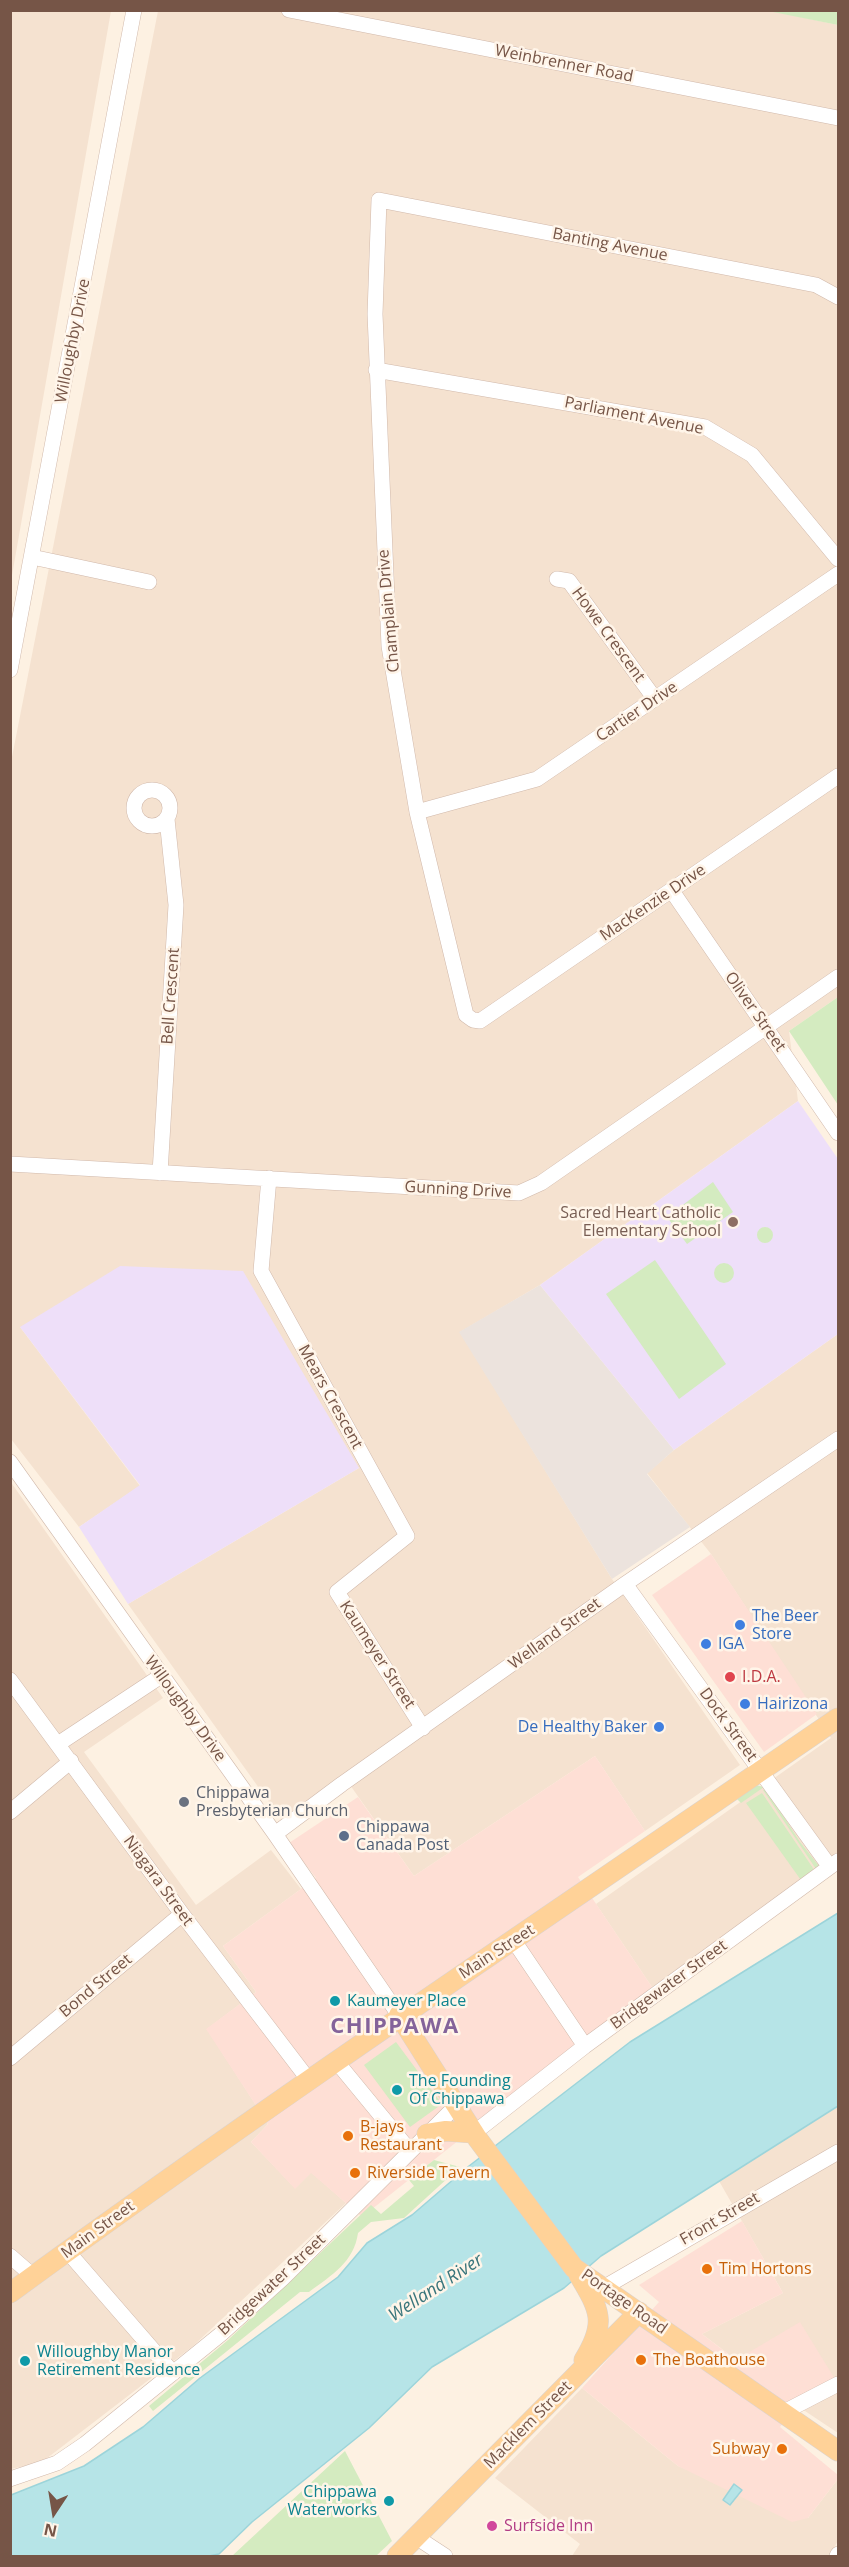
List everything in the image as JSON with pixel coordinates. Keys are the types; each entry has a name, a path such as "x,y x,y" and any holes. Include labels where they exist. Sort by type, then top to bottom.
{"main road":[{"name":"Main Street","path":"10,2293 308,2079 514,1941 838,1718"},
{"name":"Portage Road","path":"399,2016 476,2136 574,2268 598,2292 639,2312 838,2451"},
{"path":"427,2134 446,2131 476,2136"},
{"path":"558,2396 598,2334 598,2292"},
{"name":"Macklem Street","path":"397,2556 639,2312"}],"street":[{"name":"Willoughby Drive","path":"10,670 134,10"},
{"name":"Weinbrenner Road","path":"289,10 838,118"},
{"name":"Banting Avenue","path":"379,200 816,285 838,297"},
{"name":"Champlain Drive","path":"379,200 375,314 376,370 387,632 417,812 466,1015"},
{"name":"Parliament Avenue","path":"376,370 705,427 752,455 838,559"},
{"path":"32,557 149,582"},
{"name":"Cartier Drive","path":"417,812 537,779 838,574"},
{"name":"Howe Crescent","path":"557,579 569,581 655,699"},
{"name":"MacKenzie Drive","path":"466,1015 473,1020 480,1021 838,776"},
{"name":"Bell Crescent","path":"160,1173 176,905 167,819"},
{"name":"Oliver Street","path":"672,891 838,1133"},
{"name":"Gunning Drive","path":"10,1164 508,1194 528,1191 838,977"},
{"name":"Mears Crescent","path":"269,1178 261,1272 407,1536 346,1585"},
{"name":"Welland Street","path":"275,1834 625,1584 838,1439"},
{"name":"Willoughby Drive","path":"10,1462 275,1834 399,2016"},
{"name":"Dock Street","path":"625,1584 761,1771 834,1864"},
{"name":"Kaumeyer Street","path":"346,1585 337,1593 423,1728"},
{"path":"58,1744 161,1676"},
{"name":"Niagara Street","path":"10,1680 182,1914 308,2079"},
{"path":"10,1812 71,1761"},
{"name":"Bridgewater Street","path":"476,2136 585,2046 834,1864"},
{"name":"Bond Street","path":"10,2058 182,1914"},
{"path":"514,1941 585,2046"},
{"path":"336,2061 410,2151"},
{"name":"Bridgewater Street","path":"10,2479 57,2463 106,2428 172,2373 282,2279 456,2106"},
{"name":"Front Street","path":"598,2292 838,2152"},
{"path":"68,2252 172,2373"},
{"path":"10,2256 33,2276"},
{"path":"782,2413 838,2384"},
{"path":"416,2537 445,2556"}],"shaded area":[{"path":"768,10 838,25 838,997 789,1031 798,1101 540,1285 460,1332 612,1579 740,1765 645,1831 595,1756 414,1876 343,1775 281,1819 128,1604 359,1468 20,1327 140,1486 79,1527 11,1439 11,762 158,11"},
{"path":"10,11 111,11 11,581"},
{"name":"Sacred Heart Catholic Elementary School","path":"798,1101 838,1159 838,1334 674,1450 540,1285"},
{"path":"120,1266 243,1271 359,1468 128,1604 79,1527 140,1485 20,1327"},
{"path":"540,1285 674,1450 647,1474 690,1527 612,1579 459,1332"},
{"path":"838,1334 838,1855 652,1987 596,1904 831,1738 711,1554 647,1473 674,1450"},
{"path":"10,1481 163,1698 84,1752 196,1905 271,1850 301,1889 223,1946 256,1992 207,2029 268,2124 251,2142 295,2188 311,2172 346,2203 193,2346 42,2462 11,2469"},
{"path":"711,1554 817,1714 764,1752 652,1595"},
{"path":"595,1756 645,1831 578,1877 652,1987 362,2217 311,2173 295,2189 251,2142 268,2124 206,2029 256,1992 223,1946 316,1878 289,1843 358,1797 414,1876"},
{"path":"838,2106 838,2433 796,2405 702,2334 783,2293 719,2181"},
{"path":"742,2221 783,2293 702,2334 736,2360 800,2322 838,2384 796,2405 780,2427 838,2475 838,2479 808,2518 792,2522 678,2466 582,2388 659,2302 639,2285"},
{"path":"582,2388 678,2466 808,2518 838,2479 838,2541 832,2551 838,2556 572,2556 580,2544 495,2478"}],"green space":[{"path":"768,11 838,11 838,25"},
{"path":"838,997 838,1105 789,1031"},
{"path":"713,1182 733,1212 687,1244 667,1217"},
{"path":"765,1227 771,1229 773,1235 771,1241 765,1243 759,1241 757,1235 759,1229"},
{"path":"655,1260 726,1364 679,1399 606,1294"},
{"path":"724,1263 731,1266 734,1273 731,1280 724,1283 717,1280 714,1273 717,1266"},
{"path":"756,1785 764,1787 741,1803 737,1799"},
{"path":"766,1789 800,1842 819,1866 818,1872 763,1790"},
{"path":"762,1793 817,1874 803,1883 746,1803"},
{"path":"396,2042 442,2104 410,2127 364,2065"},
{"path":"434,2160 460,2167 404,2218 371,2222 358,2233 352,2252 334,2274 309,2292 300,2292 153,2411 149,2406 228,2340 371,2205 381,2214 414,2186 404,2174 406,2171 412,2177"},
{"path":"345,2451 392,2541 376,2556 232,2556"}],"water":[{"name":"Welland River","path":"838,1913 838,2106 601,2256 564,2288 432,2367 369,2428 252,2522 219,2554 209,2556 11,2556 11,2495 84,2466 143,2427 200,2378 338,2277 367,2243 412,2215 469,2166 630,2042"},
{"path":"734,2484 742,2490 730,2505 723,2500"}],"place":[{"name":"Sacred Heart Catholic Elementary School","path":"733,1222"},
{"name":"The Beer Store","path":"740,1625"},
{"name":"IGA","path":"706,1644"},
{"name":"I.D.A.","path":"730,1677"},
{"name":"Hairizona","path":"745,1704"},
{"name":"De Healthy Baker","path":"659,1727"},
{"name":"Chippawa Presbyterian Church","path":"184,1802"},
{"name":"Chippawa Canada Post","path":"344,1836"},
{"name":"Kaumeyer Place","path":"335,2001"},
{"name":"The Founding Of Chippawa","path":"397,2090"},
{"name":"B-jays Restaurant","path":"348,2136"},
{"name":"Riverside Tavern","path":"355,2173"},
{"name":"Tim Hortons","path":"707,2269"},
{"name":"The Boathouse","path":"641,2360"},
{"name":"Willoughby Manor Retirement Residence","path":"25,2361"},
{"name":"Subway","path":"782,2449"},
{"name":"Chippawa Waterworks","path":"389,2501"},
{"name":"Surfside Inn","path":"492,2526"}],"district":[{"name":"CHIPPAWA","path":"395,2027"}]}
